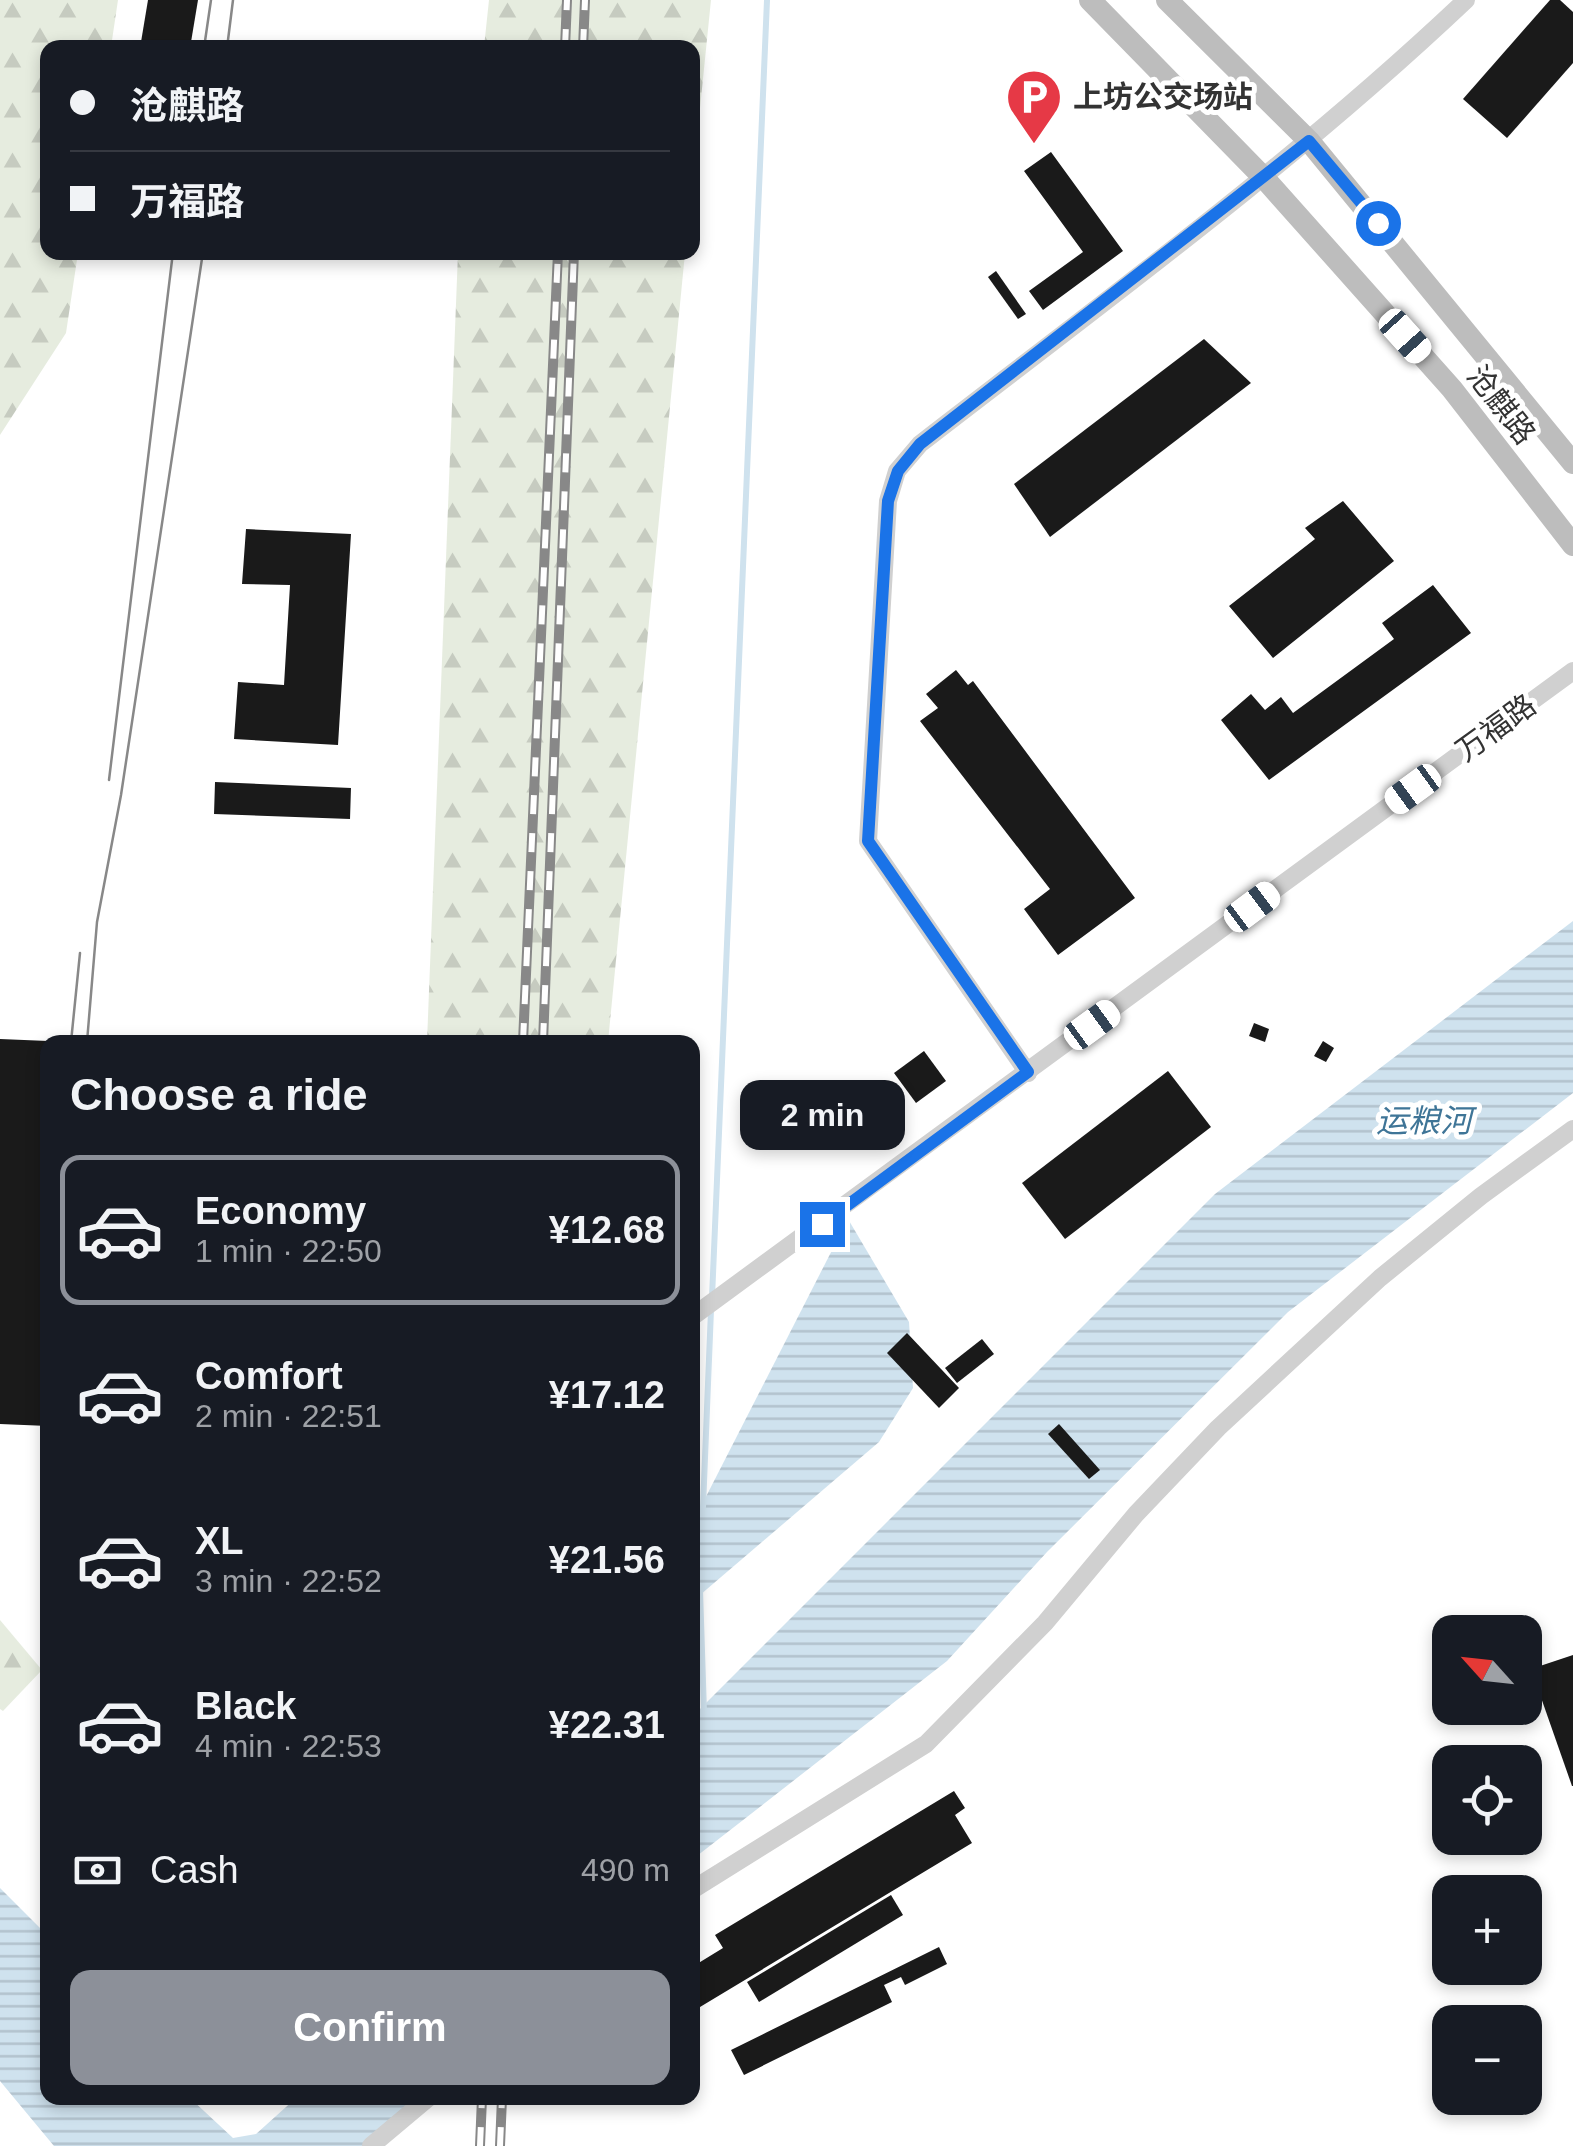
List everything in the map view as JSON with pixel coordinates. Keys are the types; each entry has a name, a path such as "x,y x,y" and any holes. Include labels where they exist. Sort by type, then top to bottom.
{"main road":[{"name":"沧麒路","path":"1090,0 1265,179 1452,389 1573,545"},
{"name":"沧麒路","path":"1167,0 1309,141 1573,463"}],"street":[{"path":"1028,1072 868,841 888,501 898,471 920,444 1265,179 1466,0"},
{"name":"万福路","path":"700,1311 1573,671"},
{"path":"700,1885 926,1744 1045,1623 1136,1514 1218,1428 1380,1278 1573,1128"},
{"path":"371,2146 420,2105"}],"green space":[{"path":"0,0 118,0 112,40 40,40 40,260 77,260 66,333 0,435"},
{"path":"489,0 711,0 700,108 700,40 485,40"},
{"path":"458,260 684,260 609,1035 427,1035"},
{"path":"0,1620 40,1672 3,1711"}],"water":[{"name":"运粮河","path":"1573,921 1573,1093 1288,1312 1047,1552 947,1661 700,1854 700,1709 1215,1194"},
{"path":"848,1219 909,1322 913,1388 879,1442 700,1595 700,1508"},
{"path":"0,1888 40,1928 40,2105 198,2105 233,2138 256,2134 288,2105 417,2105 372,2146 54,2146 0,2081"}],"building":[{"path":"148,0 198,0 191,40 141,40"},
{"path":"1550,0 1560,0 1573,12 1573,63 1507,138 1463,99"},
{"path":"1051,152 1123,251 1043,310 1029,291 1083,252 1024,171"},
{"path":"996,271 1026,314 1018,319 988,277"},
{"path":"1204,339 1251,383 1050,537 1014,484"},
{"path":"1343,501 1394,561 1273,658 1229,606 1315,539 1305,528"},
{"path":"246,529 351,534 338,745 234,739 238,682 284,685 290,585 242,584"},
{"path":"1433,585 1471,633 1269,780 1221,720 1251,694 1265,710 1281,697 1293,713 1394,639 1382,623"},
{"path":"956,670 968,685 973,681 1135,898 1058,955 1024,909 1050,889 920,721 938,708 926,694"},
{"path":"215,782 351,788 350,819 214,814"},
{"path":"1254,1023 1269,1029 1265,1042 1249,1036"},
{"path":"0,1039 40,1041 40,1426 0,1424"},
{"path":"1323,1041 1334,1048 1326,1062 1314,1056"},
{"path":"924,1051 946,1081 916,1103 894,1073"},
{"path":"1168,1071 1211,1127 1065,1239 1022,1183"},
{"path":"907,1333 959,1388 939,1408 887,1353"},
{"path":"982,1339 994,1354 957,1383 945,1368"},
{"path":"1059,1424 1100,1470 1089,1479 1048,1434"},
{"path":"1573,1655 1573,1786 1542,1700 1542,1665"},
{"path":"954,1791 965,1808 955,1815 972,1843 700,2007 700,1962 723,1948 715,1935"},
{"path":"891,1895 903,1915 759,2002 747,1982"},
{"path":"939,1947 947,1964 905,1985 901,1977 884,1985 892,2002 744,2075 731,2050"}],"waterway":[{"path":"712,1298 767,0"},
{"path":"703,1507 711,1310"},
{"path":"700,1590 704,1712"}],"tram line":[{"path":"205,40 211,0"},
{"path":"228,40 233,0"},
{"path":"109,780 172,260"},
{"path":"88,1035 97,922 121,795 202,260"},
{"path":"72,1035 80,953"}],"railway":[{"path":"565,40 567,0"},
{"path":"583,40 585,0"},
{"path":"523,1035 558,260"},
{"path":"543,1035 574,260"},
{"path":"480,2146 482,2105"},
{"path":"500,2146 502,2105"}],"place":[{"name":"上坊公交场站","path":"1034,146"}],"route":[{"path":"822,1224 1028,1072 868,841 888,501 898,471 920,444 1309,141 1378,223"}]}
